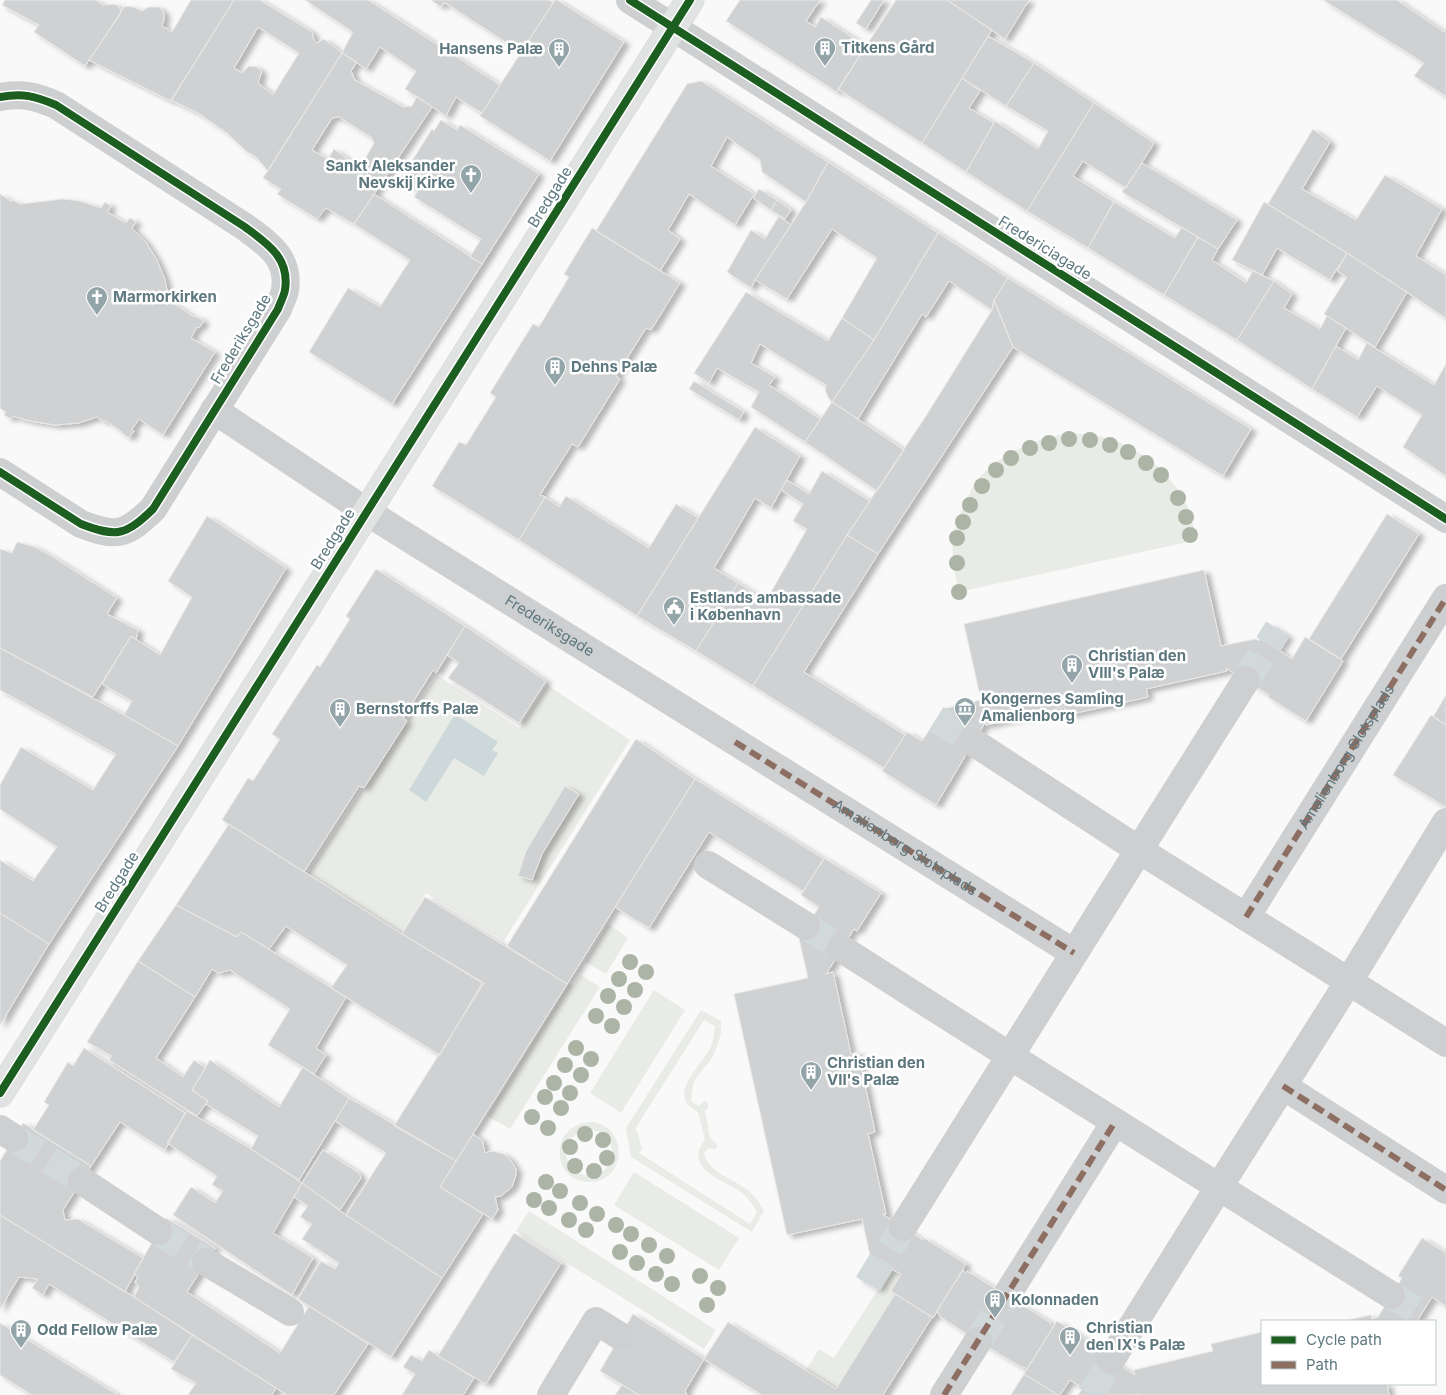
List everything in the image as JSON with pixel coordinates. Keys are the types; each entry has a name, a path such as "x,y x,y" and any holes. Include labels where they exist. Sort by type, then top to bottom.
{"main road":[{"name":"Bredgade","path":"0,1093 690,0"}],"street":[{"name":"Fredericiagade","path":"630,0 1446,519"},
{"name":"Frederiksgade","path":"0,97 26,95 39,97 56,105 252,232 278,255 286,276 285,292 278,309 153,509 138,524 126,531 112,533 81,524 0,472"},
{"name":"Frederiksgade","path":"214,410 367,512 735,742"},
{"name":"Amalienborg Slotsplads","path":"1246,917 1446,598"},
{"path":"903,1227 1246,680"},
{"name":"Amalienborg Slotsplads","path":"735,742 1074,954"},
{"path":"973,742 1139,850 1446,1043"},
{"path":"1111,1360 1349,981 1446,822"},
{"path":"708,865 806,926"},
{"path":"842,949 1391,1295"},
{"path":"1282,1086 1446,1190"},
{"path":"1007,1295 1116,1122"},
{"path":"82,1181 158,1231"},
{"path":"206,1262 290,1312"},
{"path":"551,1395 596,1321 620,1336"},
{"path":"944,1395 978,1341"}],"shaded area":[{"path":"1069,433 1114,440 1134,449 1152,462 1169,478 1185,501 1197,540 959,592 953,558 953,539 965,502 976,482 990,467 1021,447"},
{"path":"437,675 519,728 547,685 630,740 504,941 426,893 402,934 308,873"},
{"path":"455,714 498,742 492,750 498,753 484,776 454,758 426,802 409,790"},
{"path":"608,924 628,938 606,974 585,962"},
{"path":"581,975 600,987 510,1129 487,1116 569,984 574,986"},
{"path":"654,990 685,1010 621,1113 590,1093"},
{"path":"701,1010 721,1021 721,1033 717,1046 712,1058 696,1078 691,1101 699,1106 704,1101 708,1103 708,1109 705,1110 710,1138 717,1145 716,1149 710,1148 706,1150 704,1154 708,1161 718,1172 750,1192 764,1211 752,1232 631,1157 626,1128","holes":["704,1020 715,1026 711,1046 689,1080 685,1089 685,1097 688,1105 698,1112 705,1140 699,1150 699,1159 702,1167 735,1188 748,1199 757,1212 750,1224 639,1153 642,1149 635,1129"]},
{"path":"592,1122 604,1126 613,1134 618,1143 619,1154 616,1165 610,1174 601,1180 589,1182 576,1179 567,1172 561,1163 562,1141 568,1131 578,1125","holes":["587,1129 599,1132 607,1139 611,1147 612,1155 609,1164 596,1175 579,1173 568,1161 566,1155 568,1144 581,1131"]},
{"path":"634,1172 739,1238 719,1270 614,1205"},
{"path":"529,1211 716,1330 704,1349 516,1231"},
{"path":"891,1269 901,1274 891,1291 895,1294 836,1389 806,1370 819,1349 834,1358"}],"building":[{"path":"5,0 96,0 103,5 115,4 120,8 121,13 85,66 34,32 39,25 2,5"},
{"path":"191,0 234,0 171,101 89,60 125,6 142,11 148,7 159,7 164,13 162,26 172,32"},
{"path":"234,0 260,0 312,32 317,43 324,39 342,53 268,171 256,157 246,151 227,133 198,113 171,100","holes":["258,27 299,53 273,95 258,83 261,71 257,67 249,66 242,73 234,68"]},
{"path":"305,0 368,0 500,85 482,113 456,97 446,116 405,89 416,71 380,47 366,69 342,53 353,32"},
{"path":"431,0 549,0 553,3 521,52 444,2 441,7"},
{"name":"Hansens Palæ","path":"555,0 624,42 550,161 480,116"},
{"name":"Titkens Gård","path":"740,0 820,0 806,21 815,27 821,17 866,46 837,92 726,21"},
{"path":"871,0 884,0 866,29 856,23"},
{"path":"896,0 947,0 992,30 922,143 838,89"},
{"path":"947,0 1029,0 1005,39"},
{"path":"1323,0 1397,0 1444,32 1446,28 1446,96 1414,76 1424,63"},
{"path":"988,36 1034,63 1006,106 962,78"},
{"path":"342,53 357,62 351,71 355,80 403,107 412,106 417,96 432,107 354,224 326,208 317,219 277,194 281,189 263,178","holes":["339,117 371,137 374,143 360,168 334,149 328,159 312,150 332,118"]},
{"path":"1034,63 1094,103 1027,211 966,172 995,121 1038,149 1048,131 1006,106"},
{"path":"962,78 980,91 969,108 994,123 966,172 922,143"},
{"path":"701,81 828,162 806,202 762,172 760,160 727,137 711,166 754,194 735,225 689,194 668,230 680,239 660,271 596,231 687,84"},
{"path":"1094,103 1154,143 1126,188 1083,161 1073,176 1114,202 1088,248 1027,211"},
{"name":"Sankt Aleksander Nevskij Kirke","path":"441,120 457,130 460,125 539,174 482,264 470,257 481,239 414,197 418,191 400,180 432,129 434,131"},
{"path":"1313,129 1330,142 1302,189 1356,220 1385,175 1442,209 1416,256 1446,275 1446,318 1268,204"},
{"path":"828,162 938,233 874,340 842,318 877,258 832,229 787,299 755,280 806,202"},
{"path":"1142,163 1237,220 1218,249 1122,192"},
{"path":"759,189 777,200 771,210 753,198"},
{"name":"Marmorkirken","path":"0,194 12,202 13,200 20,204 63,199 80,201 101,208 105,202 111,206 107,212 126,223 130,218 136,222 132,228 145,241 157,260 165,280 169,300 194,317 196,316 204,321 199,328 197,327 191,338 215,352 163,435 139,419 132,429 134,431 129,438 105,420 104,422 97,417 79,423 55,425 12,416 11,419 4,415 6,412 0,408"},
{"path":"374,194 482,264 392,404 309,352 348,288 380,307 410,260 354,224"},
{"path":"777,200 791,210 785,219 771,210"},
{"path":"1114,202 1175,238 1182,227 1198,237 1164,295 1088,248"},
{"path":"1264,202 1347,253 1330,280 1277,248 1262,275 1232,260"},
{"path":"779,216 791,225 751,288 727,272 751,230 765,239"},
{"name":"Dehns Palæ","path":"592,228 680,283 651,330 646,328 616,376 620,379 578,447 572,444 540,495 545,497 519,540 432,486 459,442 466,445 496,397 490,393 533,324 539,327 569,277 564,274"},
{"path":"938,233 1008,278 994,300 992,310 949,281 926,317 922,314 858,419 832,402 874,340"},
{"path":"1198,237 1218,249 1212,260 1246,283 1253,271 1274,281 1237,340 1164,295"},
{"path":"1347,253 1407,292 1375,347 1324,314 1347,277 1337,271"},
{"path":"1008,278 1251,429 1223,476 1013,347 994,300"},
{"path":"1274,281 1292,294 1284,308 1320,329 1327,316 1346,328 1312,389 1237,340"},
{"path":"746,292 828,341 842,318 874,340 832,402 825,390 826,385 760,344 751,363 775,377 769,385 820,419 805,442 751,407 759,392 717,368 709,383 694,373"},
{"path":"994,300 1013,347 878,554 847,535 926,416 992,310"},
{"path":"1367,343 1434,385 1446,364 1446,476 1403,447 1422,415 1377,386 1357,417 1312,389 1336,346 1358,360"},
{"path":"694,381 744,412 739,420 689,389"},
{"path":"832,402 904,450 877,491 805,442"},
{"path":"755,427 800,456 771,508 755,498 714,568 738,583 696,651 637,616"},
{"path":"822,471 870,501 753,686 696,651 738,583 766,601 807,529 793,521 803,504 781,490 787,480 809,494"},
{"path":"566,496 649,548 676,504 698,518 637,616 519,540 545,497 559,507"},
{"path":"1387,514 1419,534 1341,659 1309,639"},
{"path":"207,516 286,568 178,746 124,715 132,701 102,684 131,636 160,655 192,597 168,581"},
{"path":"847,535 878,554 804,672 905,735 884,768 753,686"},
{"path":"17,542 35,547 53,557 117,598 107,614 138,630 136,639 131,636 93,697 0,648 0,549 12,553"},
{"name":"Bernstorffs Palæ","path":"376,569 465,626 436,673 433,670 403,718 407,721 364,788 359,786 304,872 222,820 248,778 253,781 280,739 272,734 317,665 320,667 350,619 346,616"},
{"name":"Christian den VIII's Palæ","path":"1204,570 1221,646 1256,639 1259,641 1269,624 1288,636 1279,650 1292,659 1305,637 1343,661 1306,721 1226,668 1227,671 1146,689 1148,697 1067,715 1065,707 986,725 986,721 936,805 882,771 907,732 922,741 943,709 981,700 964,624"},
{"path":"465,626 546,681 519,723 448,678 459,663 447,655"},
{"path":"0,648 178,746 49,944 0,913 0,860 33,881 57,847 0,809 0,785 21,747 93,790 116,754 0,690"},
{"path":"1446,695 1446,725 1433,717"},
{"path":"1431,715 1446,725 1446,807 1393,775"},
{"path":"636,739 695,779 567,984 507,946"},
{"path":"695,779 824,859 803,891 709,832 649,928 615,907"},
{"path":"565,786 579,794 542,854 532,880 518,876 526,851"},
{"path":"229,824 482,983 440,1055 331,988 347,965 286,926 269,949 241,932 237,937 176,905"},
{"name":"Christian den VII's Palæ","path":"824,858 881,893 857,931 854,929 826,974 833,972 851,1054 858,1052 875,1132 868,1134 886,1214 882,1214 966,1264 933,1318 891,1291 901,1274 891,1269 878,1290 858,1278 872,1256 870,1255 862,1219 787,1235 734,994 808,978 799,938 819,907 801,895"},
{"path":"425,897 567,984 456,1161 394,1126 484,983 402,934"},
{"path":"176,905 237,937 241,932 346,997 316,1048 326,1055 314,1074 268,1045 290,1009 230,970 218,973 212,969 195,997 138,961"},
{"path":"0,913 49,944 0,1025"},
{"path":"138,961 195,997 156,1058 183,1077 194,1060 205,1068 192,1090 208,1101 197,1116 109,1060 112,1056 87,1042"},
{"path":"84,1048 185,1113 165,1150 120,1122 91,1166 33,1130 49,1105 44,1102 68,1062 73,1066"},
{"path":"210,1060 279,1107 303,1067 349,1098 299,1180 251,1149 258,1136 206,1104 208,1101 192,1090"},
{"path":"349,1098 456,1161 440,1187 483,1214 442,1278 346,1215 386,1153 335,1121"},
{"path":"187,1111 251,1149 302,1183 273,1233 313,1258 292,1295 173,1215 191,1187 215,1203 223,1191 212,1185 217,1176 167,1143"},
{"path":"23,1123 91,1166 63,1210 65,1220 78,1219 143,1258 125,1292 0,1215 0,1161"},
{"path":"473,1134 482,1140 485,1153 491,1151 504,1154 516,1169 512,1187 501,1196 495,1197 498,1210 492,1219 440,1187"},
{"path":"323,1150 359,1173 361,1178 340,1210 302,1183"},
{"path":"302,1183 346,1215 442,1278 391,1357 298,1299 321,1261 335,1269 339,1263 302,1239 312,1224 300,1217 308,1206 294,1197"},
{"path":"0,1215 192,1335 174,1362 49,1284 43,1295 32,1288 38,1279 19,1277 0,1309"},
{"path":"166,1218 215,1248 187,1292 280,1353 309,1306 368,1344 334,1395 287,1395 134,1297 139,1287 135,1282 138,1277 134,1274"},
{"path":"514,1233 561,1263 486,1384 438,1356"},
{"path":"1422,1238 1446,1253 1446,1306 1432,1297 1418,1320 1348,1320 1371,1315 1372,1319 1378,1317 1402,1278 1398,1276"},
{"name":"Kolonnaden","path":"963,1270 1051,1323 1053,1327 1027,1369 978,1341 939,1316 940,1314 936,1312"},
{"path":"895,1294 932,1317 883,1395 762,1395 704,1359 728,1322 836,1389"},
{"path":"633,1314 704,1359 685,1391 687,1395 639,1395 600,1371"},
{"name":"Christian den IX's Palæ","path":"1057,1321 1093,1344 1091,1347 1135,1375 1134,1370 1213,1351 1211,1344 1261,1332 1261,1385 1387,1385 1389,1395 1078,1395 1083,1388 1070,1380 1060,1395 1058,1395 1024,1374"},
{"name":"Odd Fellow Palæ","path":"0,1323 118,1395 32,1395 0,1375"},
{"path":"192,1335 276,1388 272,1395 188,1395 196,1383 171,1369"},
{"path":"429,1350 474,1378 463,1395 402,1395 415,1374 403,1367 411,1355 422,1361"},
{"path":"1024,1374 1058,1395 1011,1395"},
{"path":"622,1385 639,1395 615,1395"}],"tunnel":[{"path":"1246,680 1278,629"},
{"path":"936,719 973,742"},
{"path":"806,926 842,949"},
{"path":"14,1138 82,1181"},
{"path":"868,1284 903,1227"},
{"path":"158,1231 206,1262"},
{"path":"978,1341 1007,1295"},
{"path":"1391,1295 1422,1314"},
{"path":"1091,1395 1111,1360"}],"marked path":[{"path":"1246,917 1446,598"},
{"path":"735,742 1074,953"},
{"path":"1283,1086 1446,1190"},
{"path":"944,1395 1115,1122"}],"cycle path":[{"path":"630,0 1446,519"},
{"path":"0,1093 690,0"},
{"path":"0,97 29,96 56,105 254,233 281,260 286,279 278,309 153,509 128,529 112,532 81,524 0,472"}],"place":[{"name":"Titkens Gård","path":"825,67"},
{"name":"Hansens Palæ","path":"559,68"},
{"name":"Sankt Aleksander Nevskij Kirke","path":"471,194"},
{"name":"Marmorkirken","path":"97,316"},
{"name":"Dehns Palæ","path":"555,386"},
{"name":"Estlands ambassade i København","path":"674,626"},
{"name":"Christian den VIII's Palæ","path":"1072,684"},
{"name":"Kongernes Samling Amalienborg","path":"965,727"},
{"name":"Bernstorffs Palæ","path":"340,728"},
{"name":"Christian den VII's Palæ","path":"811,1091"},
{"name":"Kolonnaden","path":"995,1319"},
{"name":"Odd Fellow Palæ","path":"21,1349"},
{"name":"Christian den IX's Palæ","path":"1070,1356"}]}
